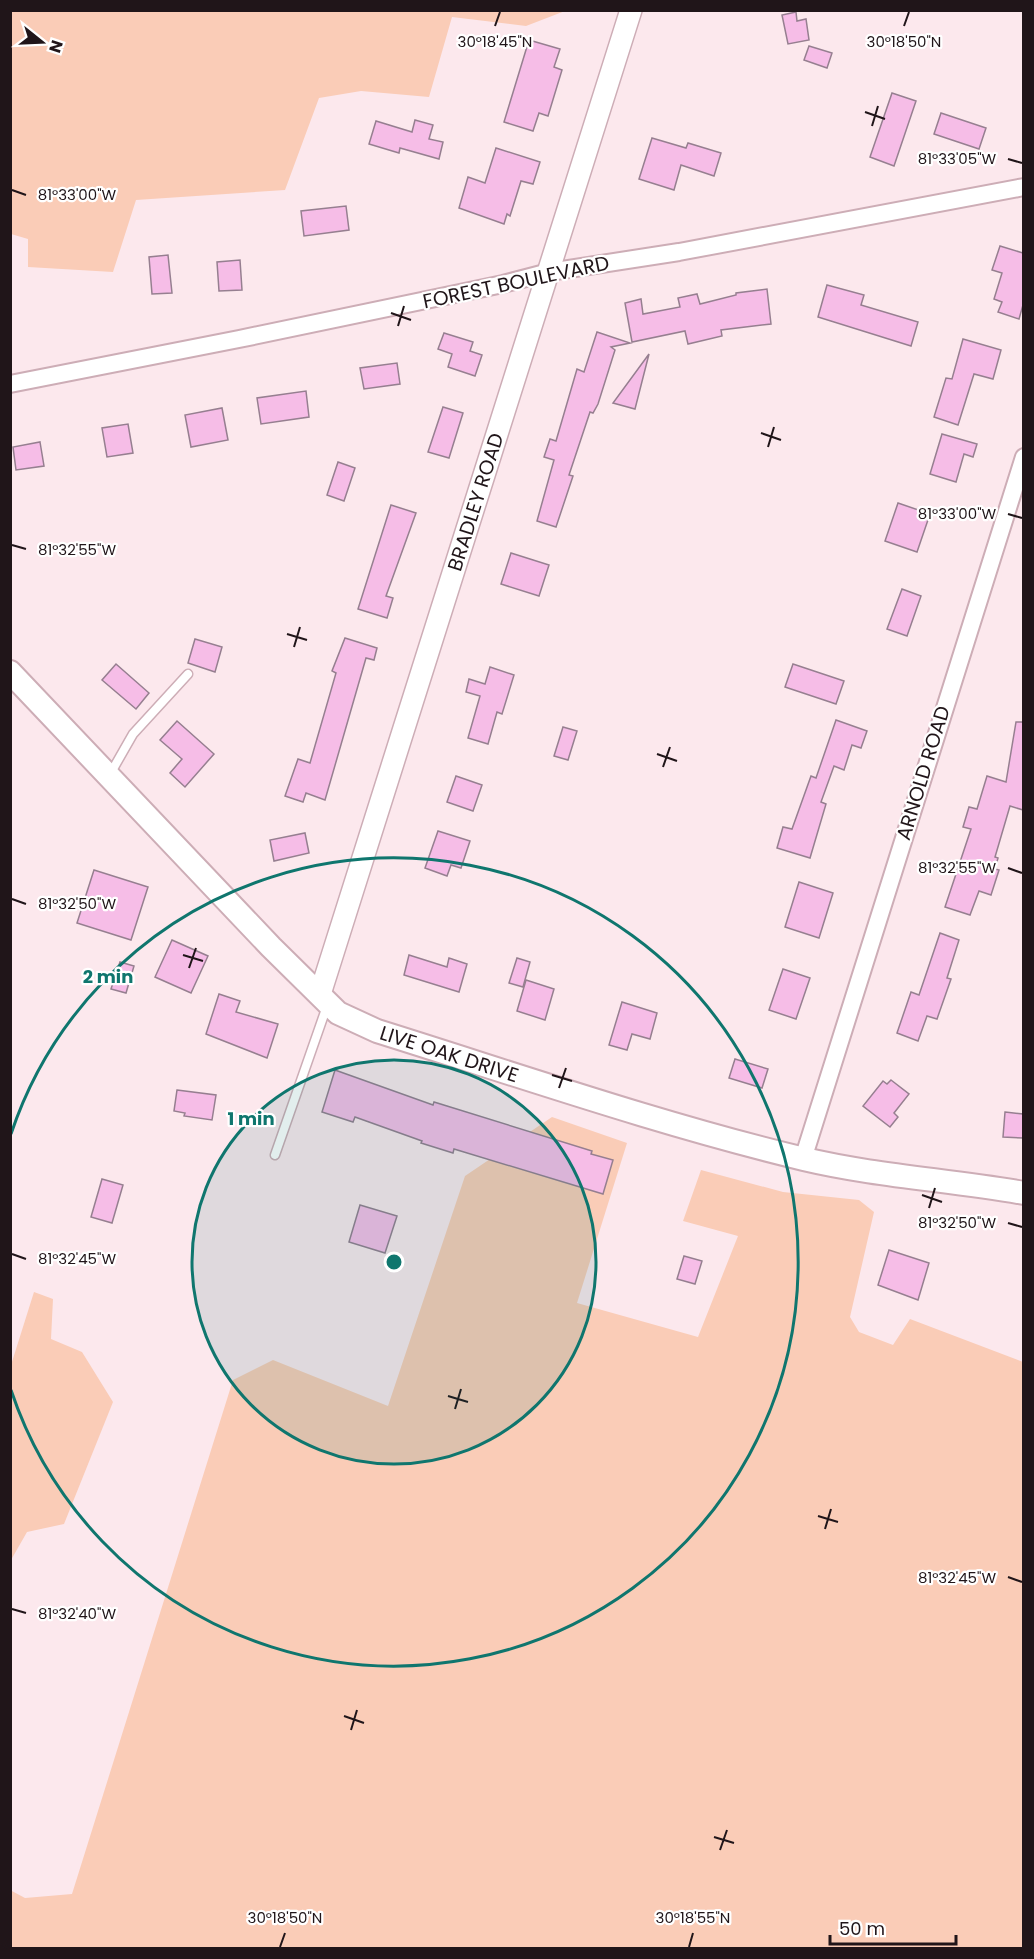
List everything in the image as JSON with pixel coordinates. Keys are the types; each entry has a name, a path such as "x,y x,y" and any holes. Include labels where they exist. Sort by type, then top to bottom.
{"main road":[{"name":"LIVE OAK DRIVE","path":"10,672 270,947 338,1013 377,1031 692,1129 803,1159 864,1172 1023,1193"}],"street":[{"name":"BRADLEY ROAD","path":"324,999 520,356 549,272 631,10"},
{"name":"FOREST BOULEVARD","path":"10,384 239,339 503,284 549,272 679,252 1023,187"},
{"name":"ARNOLD ROAD","path":"803,1159 1023,457"}],"lane":[{"path":"109,776 133,734 156,705 188,674"},
{"path":"275,1155 324,999"}],"shaded area":[{"path":"11,10 565,11 526,26 452,17 429,97 361,91 319,98 285,190 136,200 113,272 28,267 28,239 11,234"},
{"path":"552,1117 627,1143 577,1303 698,1337 738,1236 683,1221 701,1170 783,1192 859,1200 874,1212 850,1317 859,1332 893,1345 910,1319 1023,1362 1023,1948 11,1948 10,1890 25,1898 72,1894 233,1380 273,1360 388,1406 465,1176"},
{"path":"34,1292 53,1299 51,1339 82,1352 113,1402 64,1524 27,1532 11,1560 11,1365"}],"building":[{"path":"796,12 797,21 806,19 809,40 788,44 782,15"},
{"path":"529,40 560,49 554,67 562,70 548,116 539,113 533,131 504,122"},
{"path":"809,46 832,53 827,68 804,60"},
{"path":"892,93 916,101 894,166 870,157"},
{"path":"941,113 986,128 979,149 934,134"},
{"path":"415,120 433,125 429,139 443,142 439,159 400,148 399,153 369,144 376,121 412,132"},
{"path":"652,138 686,148 688,143 721,153 714,176 681,165 674,190 639,179"},
{"path":"496,148 540,162 533,184 521,181 510,216 507,214 504,224 459,208 468,177 485,183"},
{"path":"346,206 349,230 304,236 301,211"},
{"path":"1000,246 1023,253 1023,305 1019,319 998,312 1002,302 994,299 1002,273 992,270"},
{"path":"168,255 172,293 152,294 149,257"},
{"path":"240,260 242,290 219,291 217,262"},
{"path":"827,285 864,295 861,305 918,322 911,346 818,317"},
{"path":"767,289 771,324 721,330 722,336 688,344 685,331 632,342 625,303 641,299 643,314 680,307 678,298 697,294 700,304 736,295 736,293"},
{"path":"597,332 630,343 611,347 615,350 598,404 593,413 590,412 569,475 573,476 556,527 537,521 554,460 544,457 550,439 556,441 577,369 584,372"},
{"path":"444,333 473,342 470,351 482,355 475,376 448,367 452,354 438,349"},
{"path":"963,339 1001,350 993,379 974,374 958,425 934,417 946,378 952,379"},
{"path":"649,354 635,409 613,403"},
{"path":"397,363 400,384 364,389 360,368"},
{"path":"306,391 309,417 261,424 257,398"},
{"path":"443,407 463,413 449,458 428,452"},
{"path":"222,408 228,440 191,447 185,415"},
{"path":"128,424 133,453 107,457 102,428"},
{"path":"942,434 977,444 973,457 964,454 956,482 930,474"},
{"path":"40,442 44,466 16,470 13,447"},
{"path":"338,462 355,468 344,501 327,495"},
{"path":"898,503 930,514 917,552 885,541"},
{"path":"391,505 416,513 386,596 393,598 387,618 358,609"},
{"path":"511,553 549,565 539,596 501,584"},
{"path":"902,589 921,596 907,636 887,629"},
{"path":"345,638 377,648 374,660 366,658 325,800 306,793 303,802 285,796 298,759 310,763 336,673 332,671"},
{"path":"195,639 222,647 215,672 188,663"},
{"path":"116,664 149,693 136,709 102,680"},
{"path":"793,664 844,681 836,704 785,687"},
{"path":"490,667 514,675 502,714 497,712 488,744 468,738 480,696 466,692 469,679 485,684"},
{"path":"836,720 867,731 861,748 852,745 844,770 834,766 821,802 826,804 810,858 777,848 783,827 792,829 811,776 816,778"},
{"path":"177,721 214,754 185,787 170,773 182,759 160,740"},
{"path":"1016,722 1023,722 1023,810 1010,806 995,857 998,858 995,869 999,870 991,895 979,891 970,915 945,907 971,829 963,827 969,807 977,809 987,776 1006,782"},
{"path":"563,727 577,731 568,760 554,756"},
{"path":"456,776 482,785 473,811 447,802"},
{"path":"438,831 470,841 461,868 451,865 447,876 425,868"},
{"path":"305,833 309,853 274,861 270,840"},
{"path":"94,870 148,887 131,940 77,923"},
{"path":"799,882 833,893 819,938 785,927"},
{"path":"940,933 959,940 947,978 951,979 937,1019 927,1016 918,1041 897,1033 911,992 919,995"},
{"path":"172,940 208,956 191,993 155,977"},
{"path":"409,955 447,967 449,958 467,964 459,992 404,975"},
{"path":"517,958 530,962 523,987 509,983"},
{"path":"120,962 134,966 126,993 111,989"},
{"path":"783,969 810,978 796,1019 769,1010"},
{"path":"526,980 554,989 545,1020 517,1011"},
{"path":"219,994 240,1001 236,1012 278,1024 267,1058 206,1034"},
{"path":"622,1002 657,1013 650,1039 632,1034 627,1050 609,1045"},
{"path":"735,1059 768,1069 762,1088 729,1078"},
{"path":"335,1070 433,1105 434,1102 592,1151 591,1154 613,1160 603,1194 454,1149 453,1153 355,1117 353,1122 322,1112"},
{"path":"891,1080 909,1094 894,1113 898,1117 890,1127 863,1106 883,1081 887,1084"},
{"path":"177,1090 216,1095 212,1120 184,1116 185,1113 174,1111"},
{"path":"1005,1112 1023,1114 1023,1138 1003,1137"},
{"path":"102,1179 123,1185 112,1223 91,1217"},
{"path":"360,1205 397,1216 385,1253 349,1242"},
{"path":"889,1250 929,1263 918,1300 878,1285"},
{"path":"684,1256 702,1261 695,1284 677,1279"}]}
